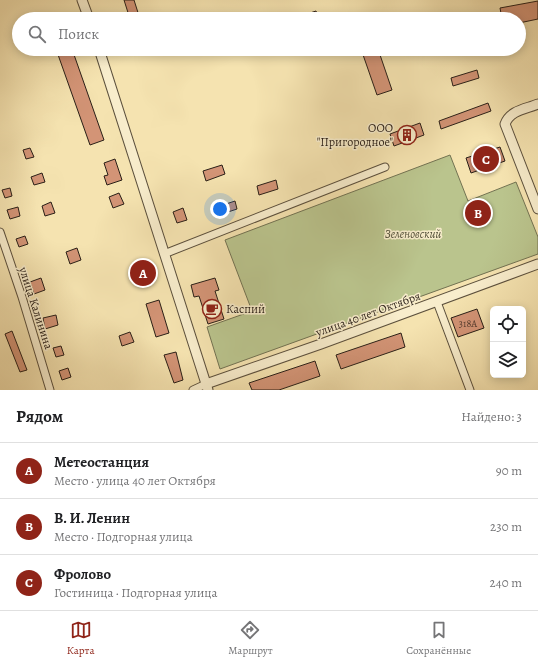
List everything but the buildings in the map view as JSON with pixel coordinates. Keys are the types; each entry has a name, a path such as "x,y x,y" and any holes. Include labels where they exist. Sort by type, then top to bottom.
{"street":[{"path":"82,0 86,12"},
{"path":"101,56 207,387 193,390"},
{"path":"538,104 512,113 507,118 505,124 538,209"},
{"path":"164,254 385,167"},
{"name":"улица Калинина","path":"0,232 22,297 50,390"},
{"name":"улица 40 лет Октября","path":"207,387 538,264"},
{"path":"437,302 470,390"}],"green space":[{"name":"Зеленовский","path":"450,155 468,201 516,182 538,237 538,254 220,369 207,327 252,311 225,240"}],"place":[{"name":"ООО \"Пригородное\"","path":"407,135"},
{"name":"Фролово","path":"486,159"},
{"name":"В. И. Ленин","path":"478,213"},
{"name":"Метеостанция","path":"143,273"},
{"name":"Каспий","path":"212,309"}]}
